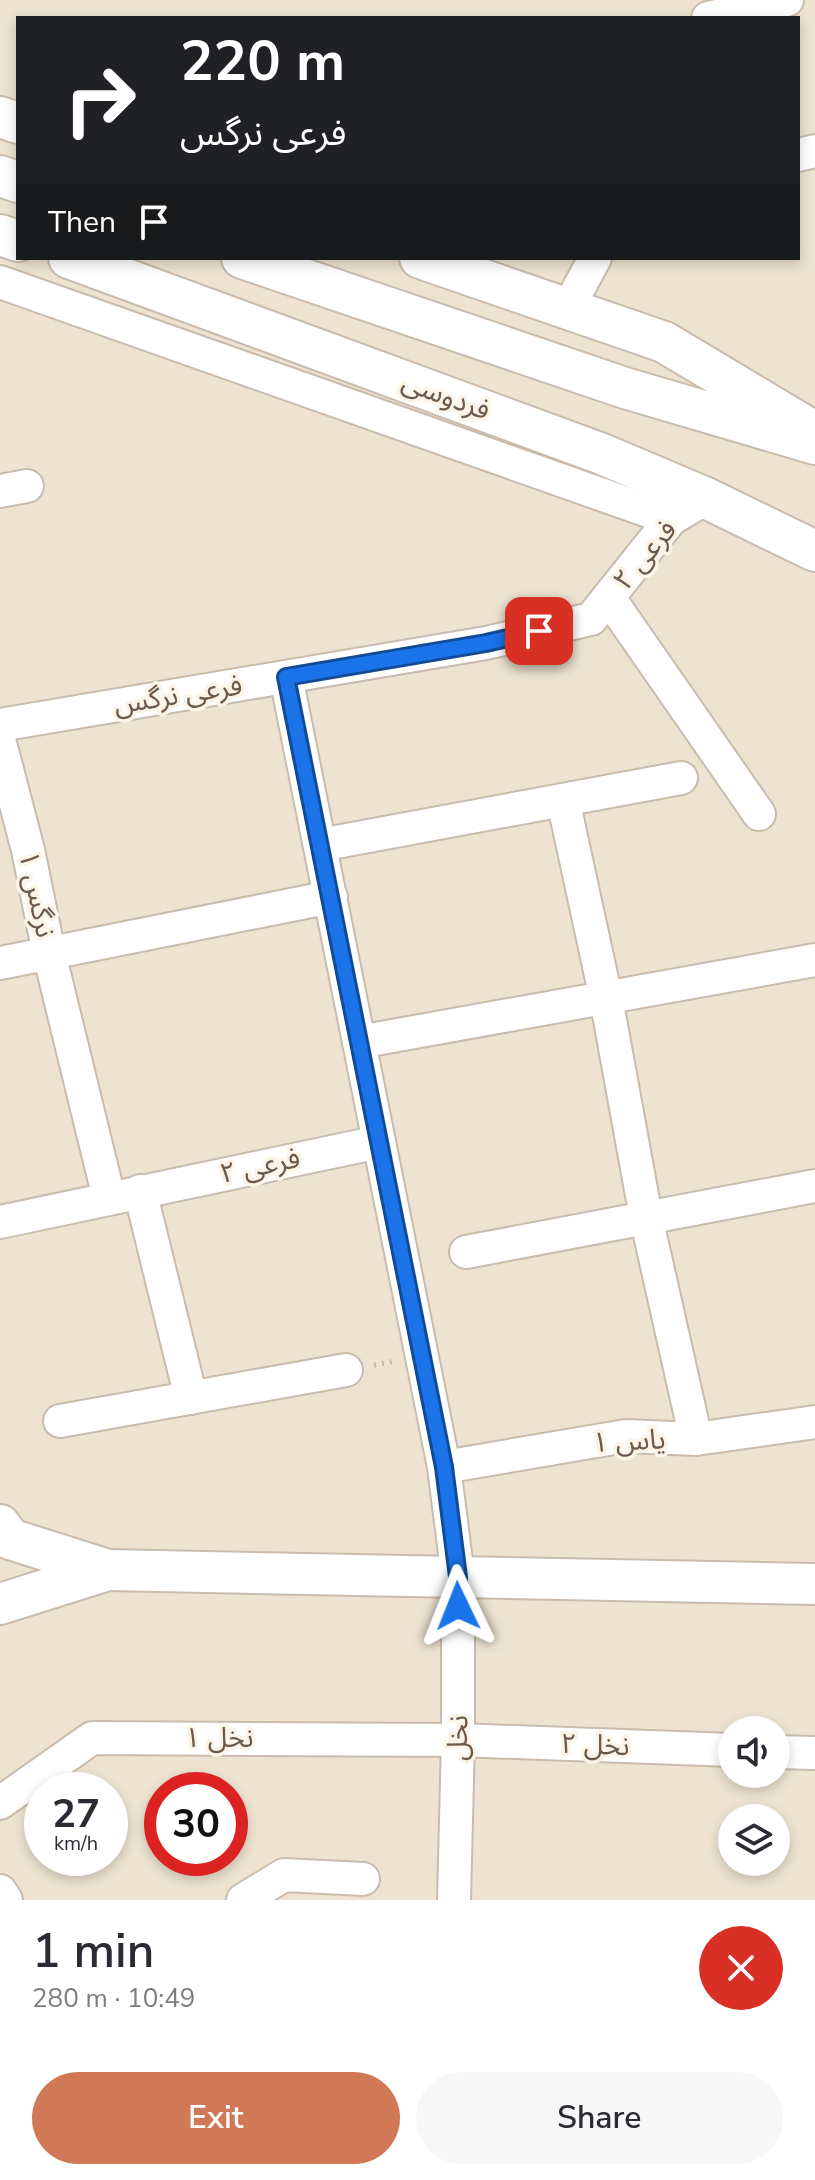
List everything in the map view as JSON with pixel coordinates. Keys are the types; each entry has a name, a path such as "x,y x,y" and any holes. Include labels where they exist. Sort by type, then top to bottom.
{"street":[{"path":"717,16 786,0"},
{"name":"فردوسی","path":"74,260 602,454 706,498 815,551"},
{"path":"248,260 625,388 815,444"},
{"path":"426,260 664,342 815,432"},
{"path":"568,308 594,260"},
{"path":"0,282 671,519"},
{"name":"فرعی ۲","path":"600,608 671,519 706,498"},
{"path":"600,608 759,814"},
{"name":"فرعی نرگس","path":"0,725 486,643 600,608"},
{"name":"نخل","path":"286,677 444,1467 458,1577 454,1900"},
{"name":"نرگس ۱","path":"0,743 109,1198"},
{"path":"320,845 681,778"},
{"path":"563,800 606,998 646,1217 696,1439"},
{"path":"0,963 331,897"},
{"path":"359,1042 815,960"},
{"name":"فرعی ۲","path":"0,1222 379,1142"},
{"path":"466,1252 815,1186"},
{"path":"140,1191 191,1398"},
{"path":"60,1421 346,1370"},
{"name":"یاس ۱","path":"444,1467 626,1436 696,1439 815,1422"},
{"path":"0,1580 5,1532 108,1570"},
{"path":"0,1604 108,1570 815,1584"},
{"name":"نخل ۱","path":"0,1803 92,1738 458,1740"},
{"name":"نخل ۲","path":"458,1740 718,1749"},
{"path":"790,1752 815,1753"},
{"path":"243,1900 284,1875 363,1879"},
{"path":"0,1891 6,1900"}],"path":[{"path":"346,1370 422,1355"}],"shaded area":[{"path":"0,0 815,0 815,1900 0,1900"}],"route":[{"path":"458,1606 458,1577 444,1467 286,677 539,631"}]}
